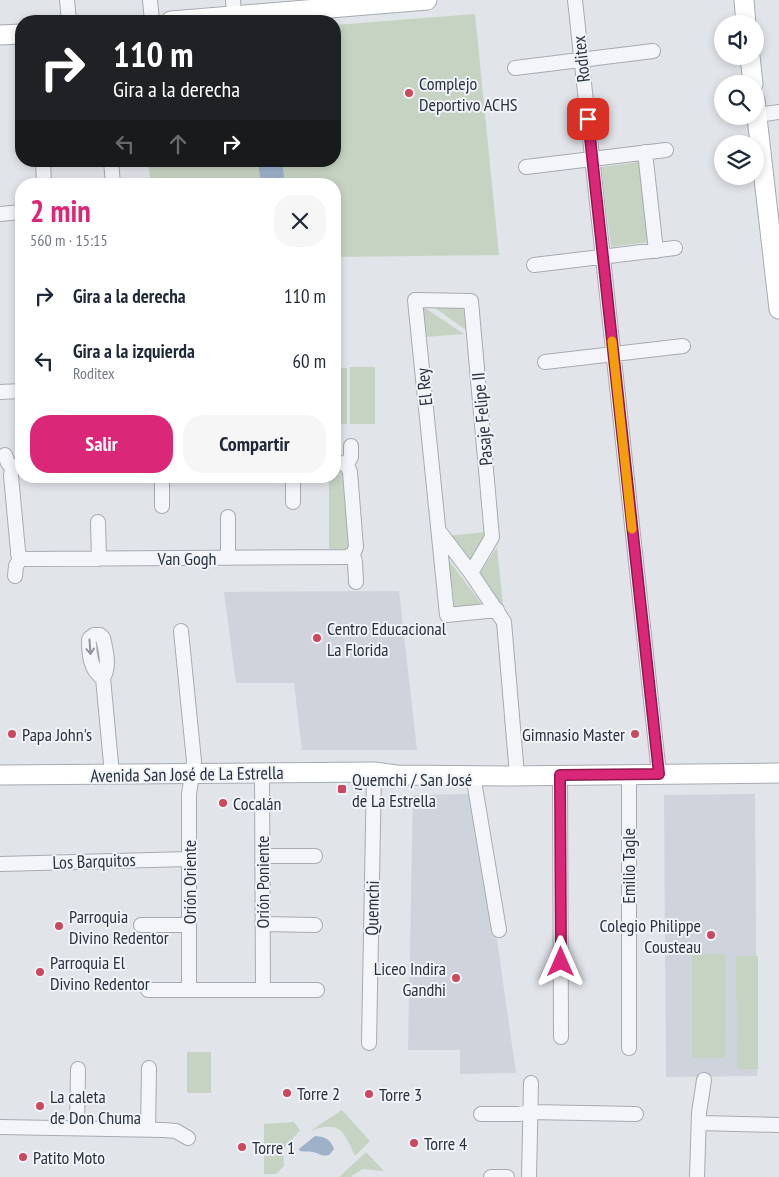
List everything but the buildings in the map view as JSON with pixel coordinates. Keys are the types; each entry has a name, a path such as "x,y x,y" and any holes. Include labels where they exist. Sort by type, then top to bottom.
{"main road":[{"path":"199,15 233,8 427,0"},
{"path":"744,0 745,15"},
{"path":"0,36 15,35"},
{"path":"759,125 774,227 779,309"},
{"name":"Avenida San José de La Estrella","path":"374,772 395,767 517,771 658,769 779,764"},
{"name":"Avenida San José de La Estrella","path":"0,775 374,772 396,775 473,775 517,771 560,775 629,774 658,769 779,773"}],"street":[{"path":"68,0 69,15"},
{"path":"150,0 151,15"},
{"name":"Roditex","path":"575,0 658,769"},
{"path":"515,68 653,51"},
{"path":"764,109 779,112"},
{"path":"526,167 666,150"},
{"path":"645,152 656,251"},
{"path":"0,214 15,213"},
{"path":"534,265 675,248"},
{"name":"El Rey","path":"471,301 415,300 447,615 497,610"},
{"name":"Pasaje Felipe II","path":"471,301 492,536 471,573"},
{"path":"546,362 683,346"},
{"path":"0,392 15,391"},
{"path":"351,446 351,457 341,464 350,472 356,547 353,554 356,562 356,582"},
{"path":"5,455 8,463 15,465"},
{"path":"15,468 11,473 6,507 21,557 16,566 15,576"},
{"path":"162,483 162,506"},
{"path":"292,502 293,483"},
{"path":"228,517 228,558"},
{"path":"98,522 98,559"},
{"path":"439,530 504,622 517,771"},
{"name":"Van Gogh","path":"21,557 27,560 346,557 353,554"},
{"name":"Orión Oriente","path":"181,631 194,762 189,794 189,990"},
{"path":"102,678 112,774"},
{"name":"Quemchi","path":"369,1043 374,772"},
{"name":"Orión Poniente","path":"262,773 263,990"},
{"name":"Emilio Tagle","path":"629,774 629,1048"},
{"path":"473,775 499,930"},
{"path":"560,775 562,1037"},
{"path":"262,856 315,856"},
{"name":"Los Barquitos","path":"0,864 189,859"},
{"path":"263,924 315,924"},
{"path":"141,925 189,925"},
{"path":"148,990 317,990"},
{"path":"77,1128 78,1068"},
{"path":"148,1130 149,1068"},
{"path":"698,1177 698,1123 704,1080"},
{"path":"528,1177 531,1083"},
{"path":"481,1114 519,1114 530,1112 636,1114"},
{"path":"698,1123 779,1125"},
{"path":"0,1127 176,1131 188,1138"},
{"path":"490,1177 507,1177"}],"shaded area":[{"name":"Centro Educacional La Florida","path":"399,591 417,750 302,750 294,683 236,683 224,592"},
{"name":"Liceo Indira Gandhi","path":"474,794 516,1073 460,1074 460,1050 408,1050 413,795"},
{"name":"Colegio Philippe Cousteau","path":"755,794 757,1076 666,1077 664,795"}],"green space":[{"name":"Complejo Deportivo ACHS","path":"475,14 499,255 341,257 341,178 150,178 149,167 341,167 341,25"},
{"path":"639,162 649,242 611,247 601,167"},
{"path":"428,303 463,305 466,330"},
{"path":"422,306 464,334 425,337"},
{"path":"350,367 375,367 375,424 350,424"},
{"path":"341,368 347,368 347,424 341,424"},
{"path":"342,471 350,549 329,549 329,483 341,483"},
{"path":"486,532 471,559 447,536"},
{"path":"497,547 504,613 477,578"},
{"path":"448,559 483,606 455,608"},
{"path":"692,954 726,954 725,1058 692,1058"},
{"path":"736,956 758,956 758,1069 737,1069"},
{"path":"187,1052 211,1052 211,1093 187,1093"},
{"path":"342,1110 370,1141 355,1156 344,1134 335,1127 310,1131"},
{"path":"294,1122 300,1130 283,1150 284,1166 276,1174 264,1174 264,1124"},
{"path":"366,1152 384,1171 363,1169 352,1177 339,1177"}],"water":[{"path":"259,167 283,167 284,178 260,178"},
{"path":"315,1136 325,1138 331,1143 334,1149 329,1155 324,1156 313,1152 300,1151 299,1149"}],"slow traffic":[{"path":"612,341 632,529"}],"place":[{"name":"Complejo Deportivo ACHS","path":"409,93"},
{"name":"Centro Educacional La Florida","path":"317,638"},
{"name":"Papa John's","path":"12,734"},
{"name":"Gimnasio Master","path":"635,734"},
{"name":"Quemchi / San José de La Estrella","path":"342,789"},
{"name":"Cocalán","path":"223,803"},
{"name":"Parroquia Divino Redentor","path":"59,926"},
{"name":"Colegio Philippe Cousteau","path":"711,935"},
{"name":"Parroquia El Divino Redentor","path":"40,972"},
{"name":"Liceo Indira Gandhi","path":"456,978"},
{"name":"Torre 2","path":"287,1093"},
{"name":"Torre 3","path":"369,1094"},
{"name":"La caleta de Don Chuma","path":"40,1106"},
{"name":"Torre 4","path":"414,1143"},
{"name":"Torre 1","path":"242,1147"},
{"name":"Patito Moto","path":"23,1157"}],"route":[{"path":"561,962 560,775 659,774 588,119"}]}
